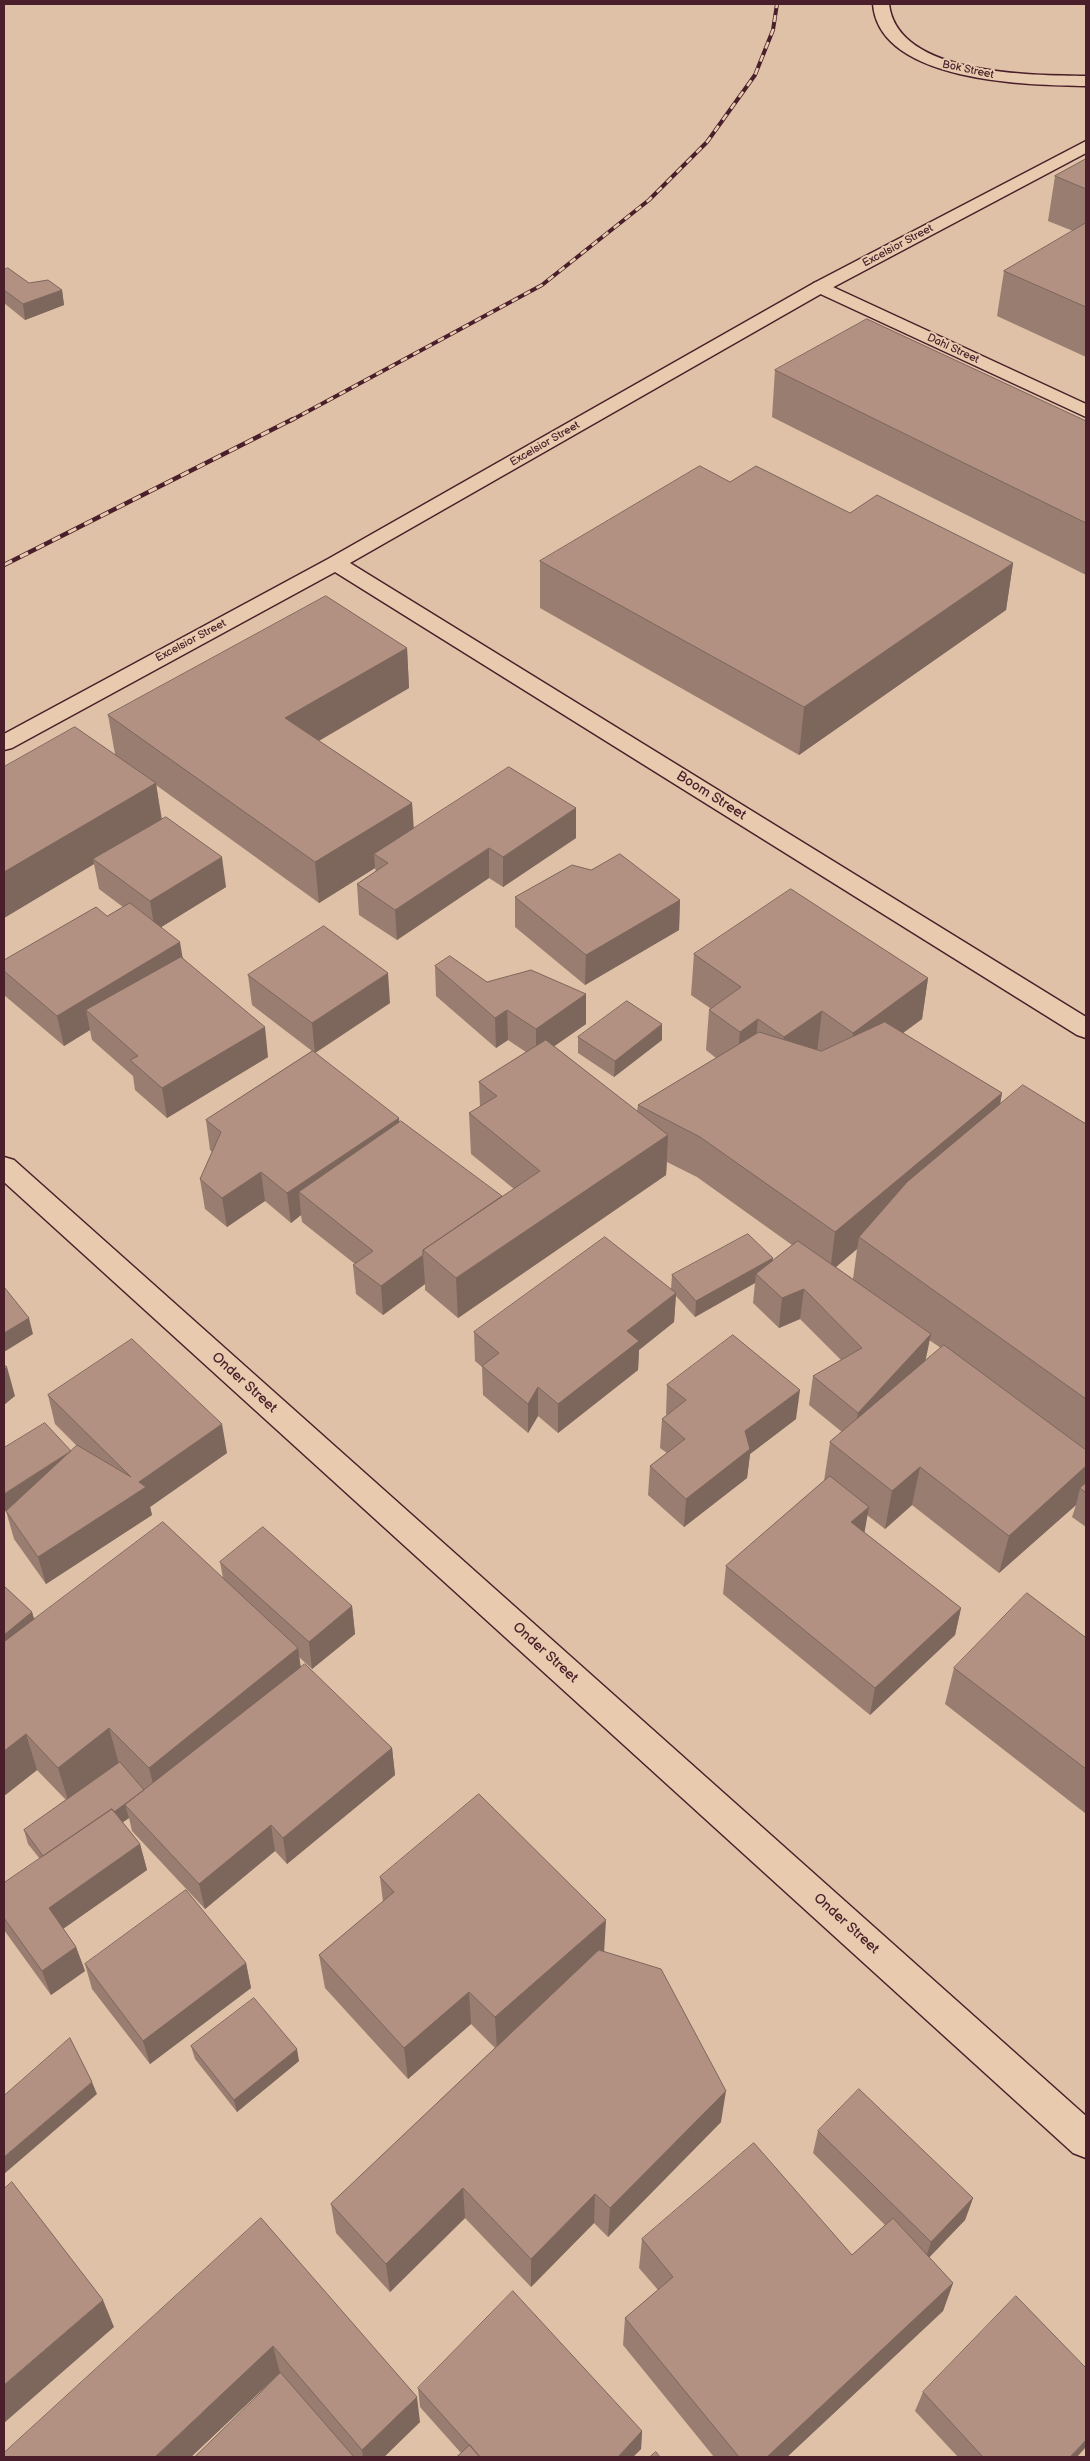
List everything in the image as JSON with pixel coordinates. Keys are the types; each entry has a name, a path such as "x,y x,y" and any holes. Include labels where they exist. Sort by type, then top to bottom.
{"street":[{"name":"Bok Street","path":"881,4 881,12 891,34 918,54 940,65 969,72 1016,78 1086,81"},
{"name":"Excelsior Street","path":"4,743 336,563 820,287 1086,146"},
{"name":"Dahl Street","path":"820,287 1086,411"},
{"name":"Boom Street","path":"336,563 1086,1029"},
{"name":"Onder Street","path":"4,1166 1086,2140"}],"building":[{"path":"1086,159 1086,189 1055,176"},
{"path":"1086,223 1086,307 1004,271"},
{"path":"8,268 29,283 48,280 62,290 23,304 4,290 4,270"},
{"path":"867,319 1086,421 1086,523 775,370"},
{"path":"700,466 730,482 756,466 850,513 877,495 1013,563 804,707 540,561"},
{"path":"326,596 407,648 285,718 412,803 315,862 108,715"},
{"path":"75,727 156,783 4,872 4,767"},
{"path":"509,767 576,808 503,857 489,848 395,910 357,884 388,863 374,854"},
{"path":"166,817 222,857 150,901 93,859"},
{"path":"620,854 680,900 586,955 515,897 572,865 591,870"},
{"path":"791,889 928,978 853,1033 822,1011 784,1037 758,1019 740,1032 709,1010 741,987 694,954"},
{"path":"130,903 180,942 57,1016 4,971 4,960 96,907 107,916"},
{"path":"324,926 388,973 312,1023 248,975"},
{"path":"450,956 487,982 531,970 586,994 536,1029 507,1010 495,1018 435,966"},
{"path":"181,957 265,1027 162,1088 130,1060 138,1056 86,1010"},
{"path":"627,1001 662,1024 615,1061 578,1037"},
{"path":"885,1022 1002,1093 835,1232 700,1137 638,1105 759,1032 821,1051"},
{"path":"546,1040 668,1135 456,1278 423,1250 540,1171 469,1113 497,1096 479,1082"},
{"path":"313,1051 399,1118 287,1193 261,1172 222,1198 200,1179 221,1132 206,1120"},
{"path":"1023,1085 1086,1124 1086,1399 859,1237 907,1182"},
{"path":"401,1121 502,1196 423,1250 423,1255 381,1286 353,1265 373,1251 299,1192"},
{"path":"748,1234 773,1258 696,1301 672,1275"},
{"path":"605,1237 676,1293 627,1331 639,1341 558,1404 538,1387 528,1404 482,1366 499,1353 474,1332"},
{"path":"798,1241 931,1334 858,1413 813,1376 862,1348 804,1289 782,1298 756,1274"},
{"path":"4,1287 29,1318 4,1333"},
{"path":"733,1335 800,1390 745,1431 750,1449 686,1499 650,1466 685,1439 662,1419 686,1400 667,1385"},
{"path":"132,1339 222,1424 139,1482 146,1487 38,1557 6,1511 77,1445 131,1477 48,1395"},
{"path":"944,1345 1086,1450 1086,1466 1009,1536 920,1467 892,1491 830,1442"},
{"path":"45,1423 71,1451 4,1494 4,1448"},
{"path":"830,1476 869,1507 851,1522 961,1608 875,1688 726,1566"},
{"path":"1086,1483 1086,1493 1080,1488"},
{"path":"163,1522 298,1648 149,1768 109,1728 58,1768 26,1734 4,1751 4,1642"},
{"path":"263,1527 352,1606 309,1642 220,1562"},
{"path":"4,1586 32,1612 4,1635"},
{"path":"1027,1593 1086,1636 1086,1769 954,1668"},
{"path":"305,1664 392,1748 283,1838 271,1825 199,1884 125,1805"},
{"path":"120,1762 144,1790 114,1812 112,1809 43,1856 24,1830"},
{"path":"479,1794 606,1920 495,2017 469,1992 404,2048 319,1955 394,1892 380,1877"},
{"path":"112,1809 140,1844 49,1908 76,1947 42,1971 4,1918 4,1883"},
{"path":"186,1890 246,1963 143,2041 85,1964"},
{"path":"599,1950 661,1969 726,2091 610,2208 595,2194 531,2259 463,2188 386,2264 331,2204"},
{"path":"254,1998 297,2049 234,2100 191,2046"},
{"path":"70,2038 92,2082 4,2157 4,2096"},
{"path":"859,2089 973,2198 931,2242 818,2131"},
{"path":"754,2143 852,2255 893,2218 953,2283 767,2457 739,2457 625,2318 673,2277 642,2239"},
{"path":"12,2182 103,2300 4,2385 4,2189"},
{"path":"261,2218 417,2397 362,2450 273,2346 155,2457 4,2457 4,2453"},
{"path":"513,2291 642,2431 618,2457 480,2457 418,2388"},
{"path":"1016,2296 1086,2368 1086,2440 1070,2457 981,2457 923,2392"},
{"path":"281,2373 354,2457 195,2457"},
{"path":"470,2445 480,2457 457,2457"},
{"path":"656,2452 660,2457 650,2457"}],"railway":[{"path":"290,421 542,285 649,200 707,142 755,75 773,30 777,4"},
{"path":"4,565 293,419"}]}
